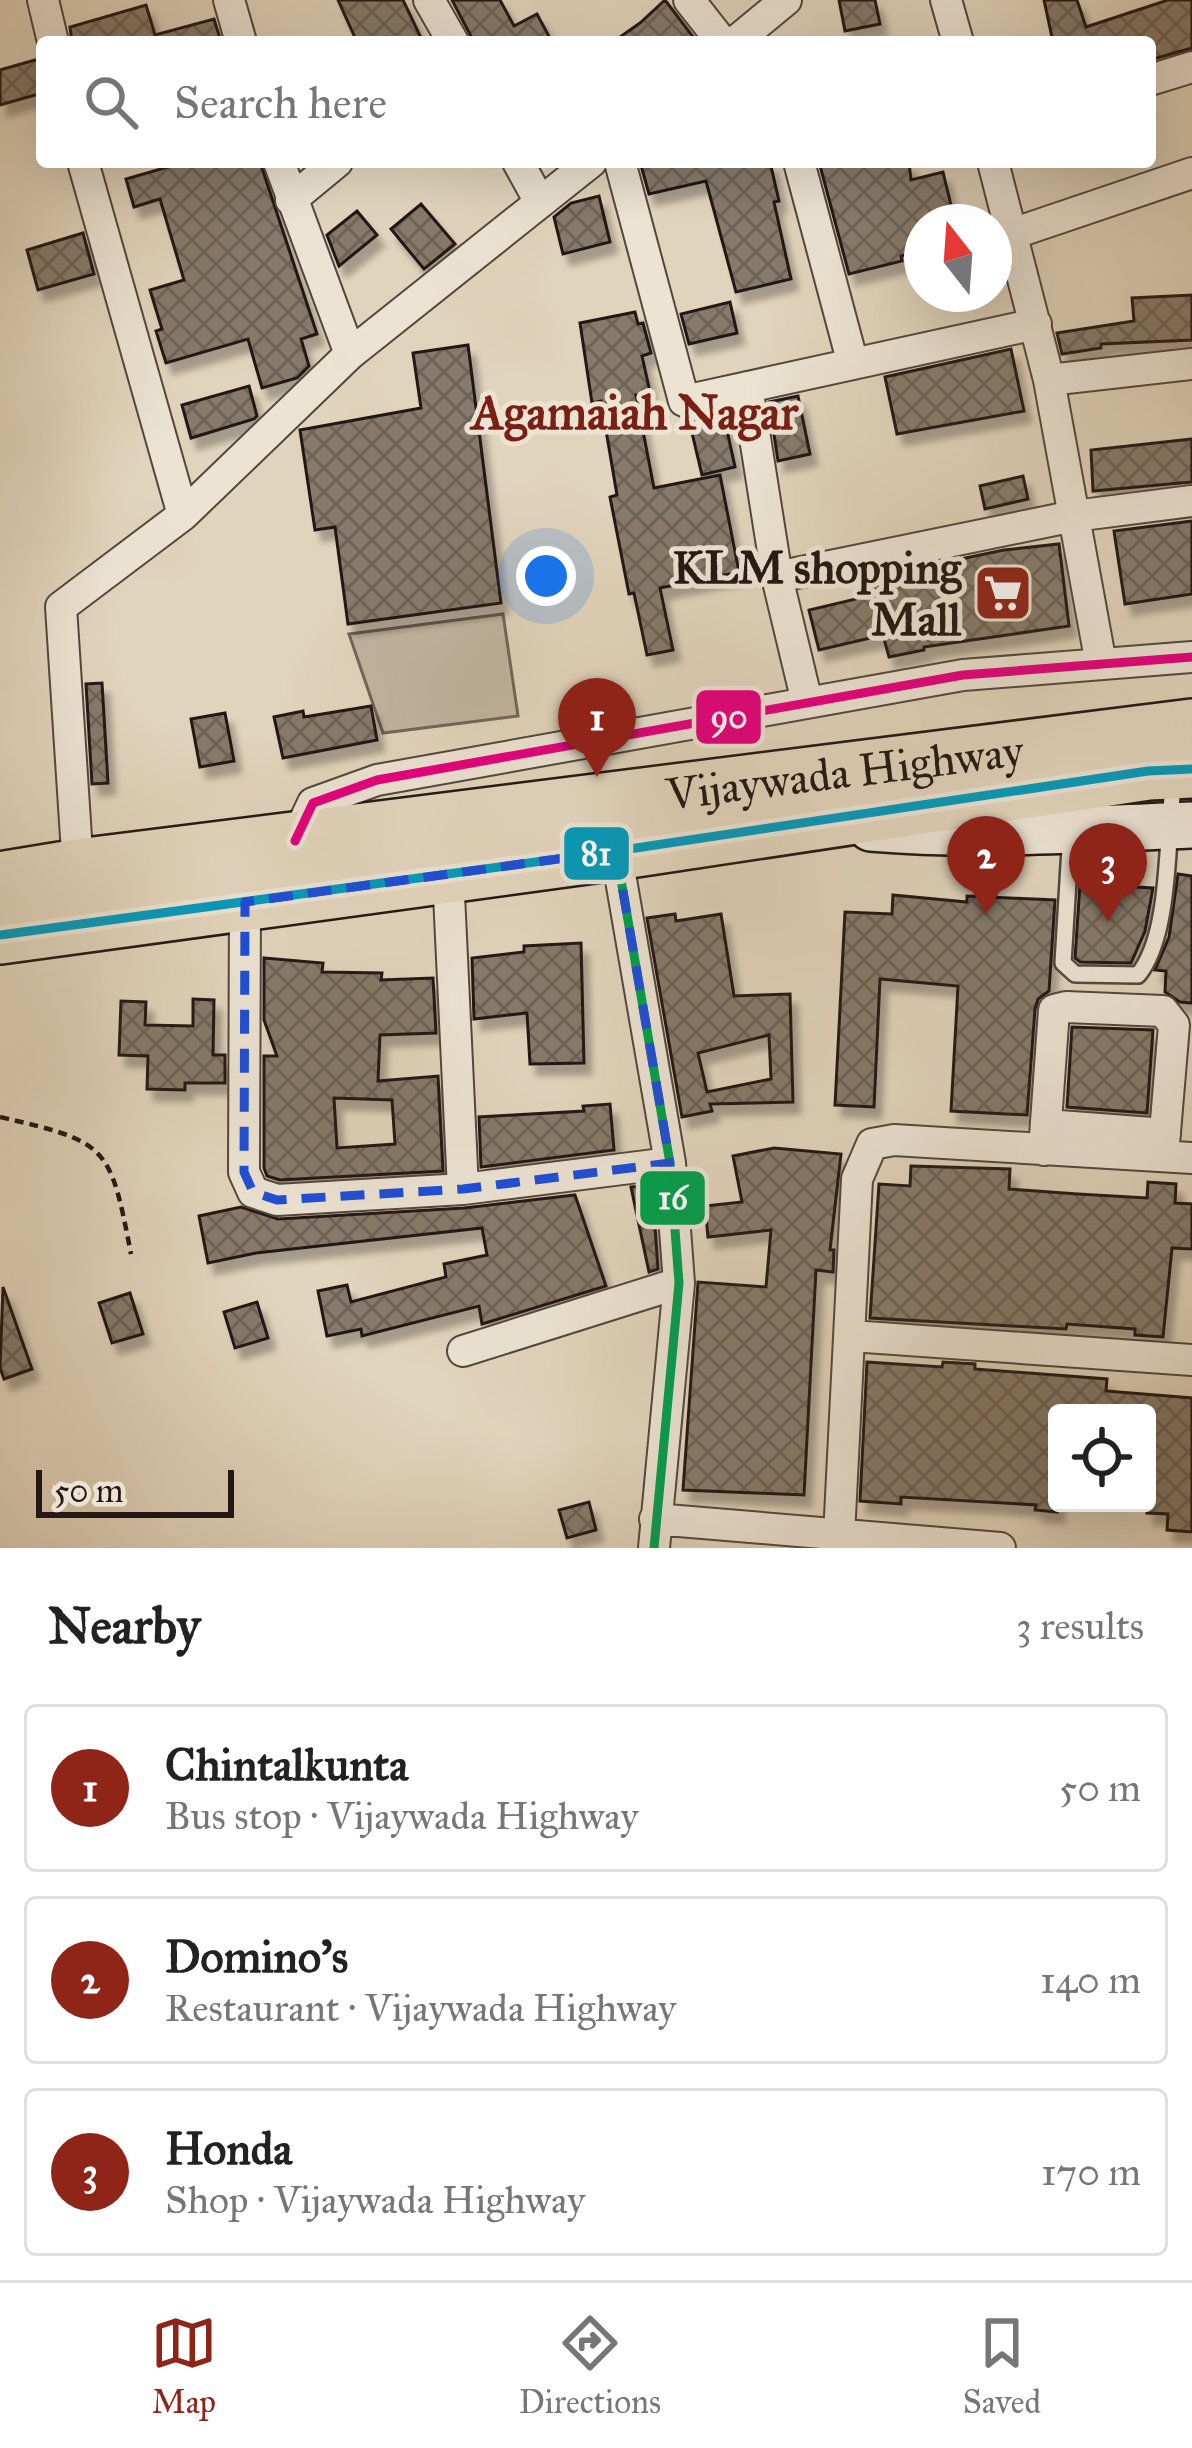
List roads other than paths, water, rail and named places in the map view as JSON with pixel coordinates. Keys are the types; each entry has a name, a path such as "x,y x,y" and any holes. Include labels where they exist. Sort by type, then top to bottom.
{"highway":[{"name":"Vijaywada Highway","path":"0,881 295,841 1186,756"},
{"name":"Vijaywada Highway","path":"0,934 808,822 1072,806 1186,756"}],"street":[{"path":"43,0 52,36"},
{"path":"229,0 239,36"},
{"path":"429,0 450,36"},
{"path":"688,0 717,36"},
{"path":"763,32 786,0"},
{"path":"946,0 956,36"},
{"path":"1156,78 1192,67"},
{"path":"85,168 183,515"},
{"path":"281,168 350,354"},
{"path":"291,200 330,168"},
{"path":"521,168 540,202"},
{"path":"78,868 61,608 183,515 350,354 583,168"},
{"path":"622,168 684,401 1036,325"},
{"path":"801,168 853,364"},
{"path":"995,168 1004,204"},
{"path":"1101,664 1049,380 1012,234 1192,173"},
{"path":"1049,380 1192,364"},
{"path":"747,387 777,577 807,702"},
{"path":"777,577 1074,516 1192,501"},
{"path":"295,841 313,803 377,780 963,675 1192,657"},
{"path":"1072,806 1180,826"},
{"path":"616,851 670,1162 679,1283 654,1533 839,1536 980,1547"},
{"path":"448,874 463,1189"},
{"path":"244,902 244,1172 253,1192 277,1200 463,1189 670,1162"},
{"path":"839,1536 856,1179 872,1144 894,1139 1045,1137 1173,1150 1174,1025 1163,1011 1066,1006 1054,1010 1045,1137"},
{"path":"463,1351 679,1283"},
{"path":"851,1336 1192,1360"}],"lane":[{"path":"1072,806 1063,963 1075,974 1138,975 1151,959 1180,826 1186,756"}],"place":[{"name":"KLM shopping Mall","path":"1003,593"},
{"name":"Chintalkunta","path":"597,777"},
{"name":"Domino's","path":"986,915"},
{"name":"Honda","path":"1108,922"}],"district":[{"name":"Agamaiah Nagar","path":"635,412"}]}
